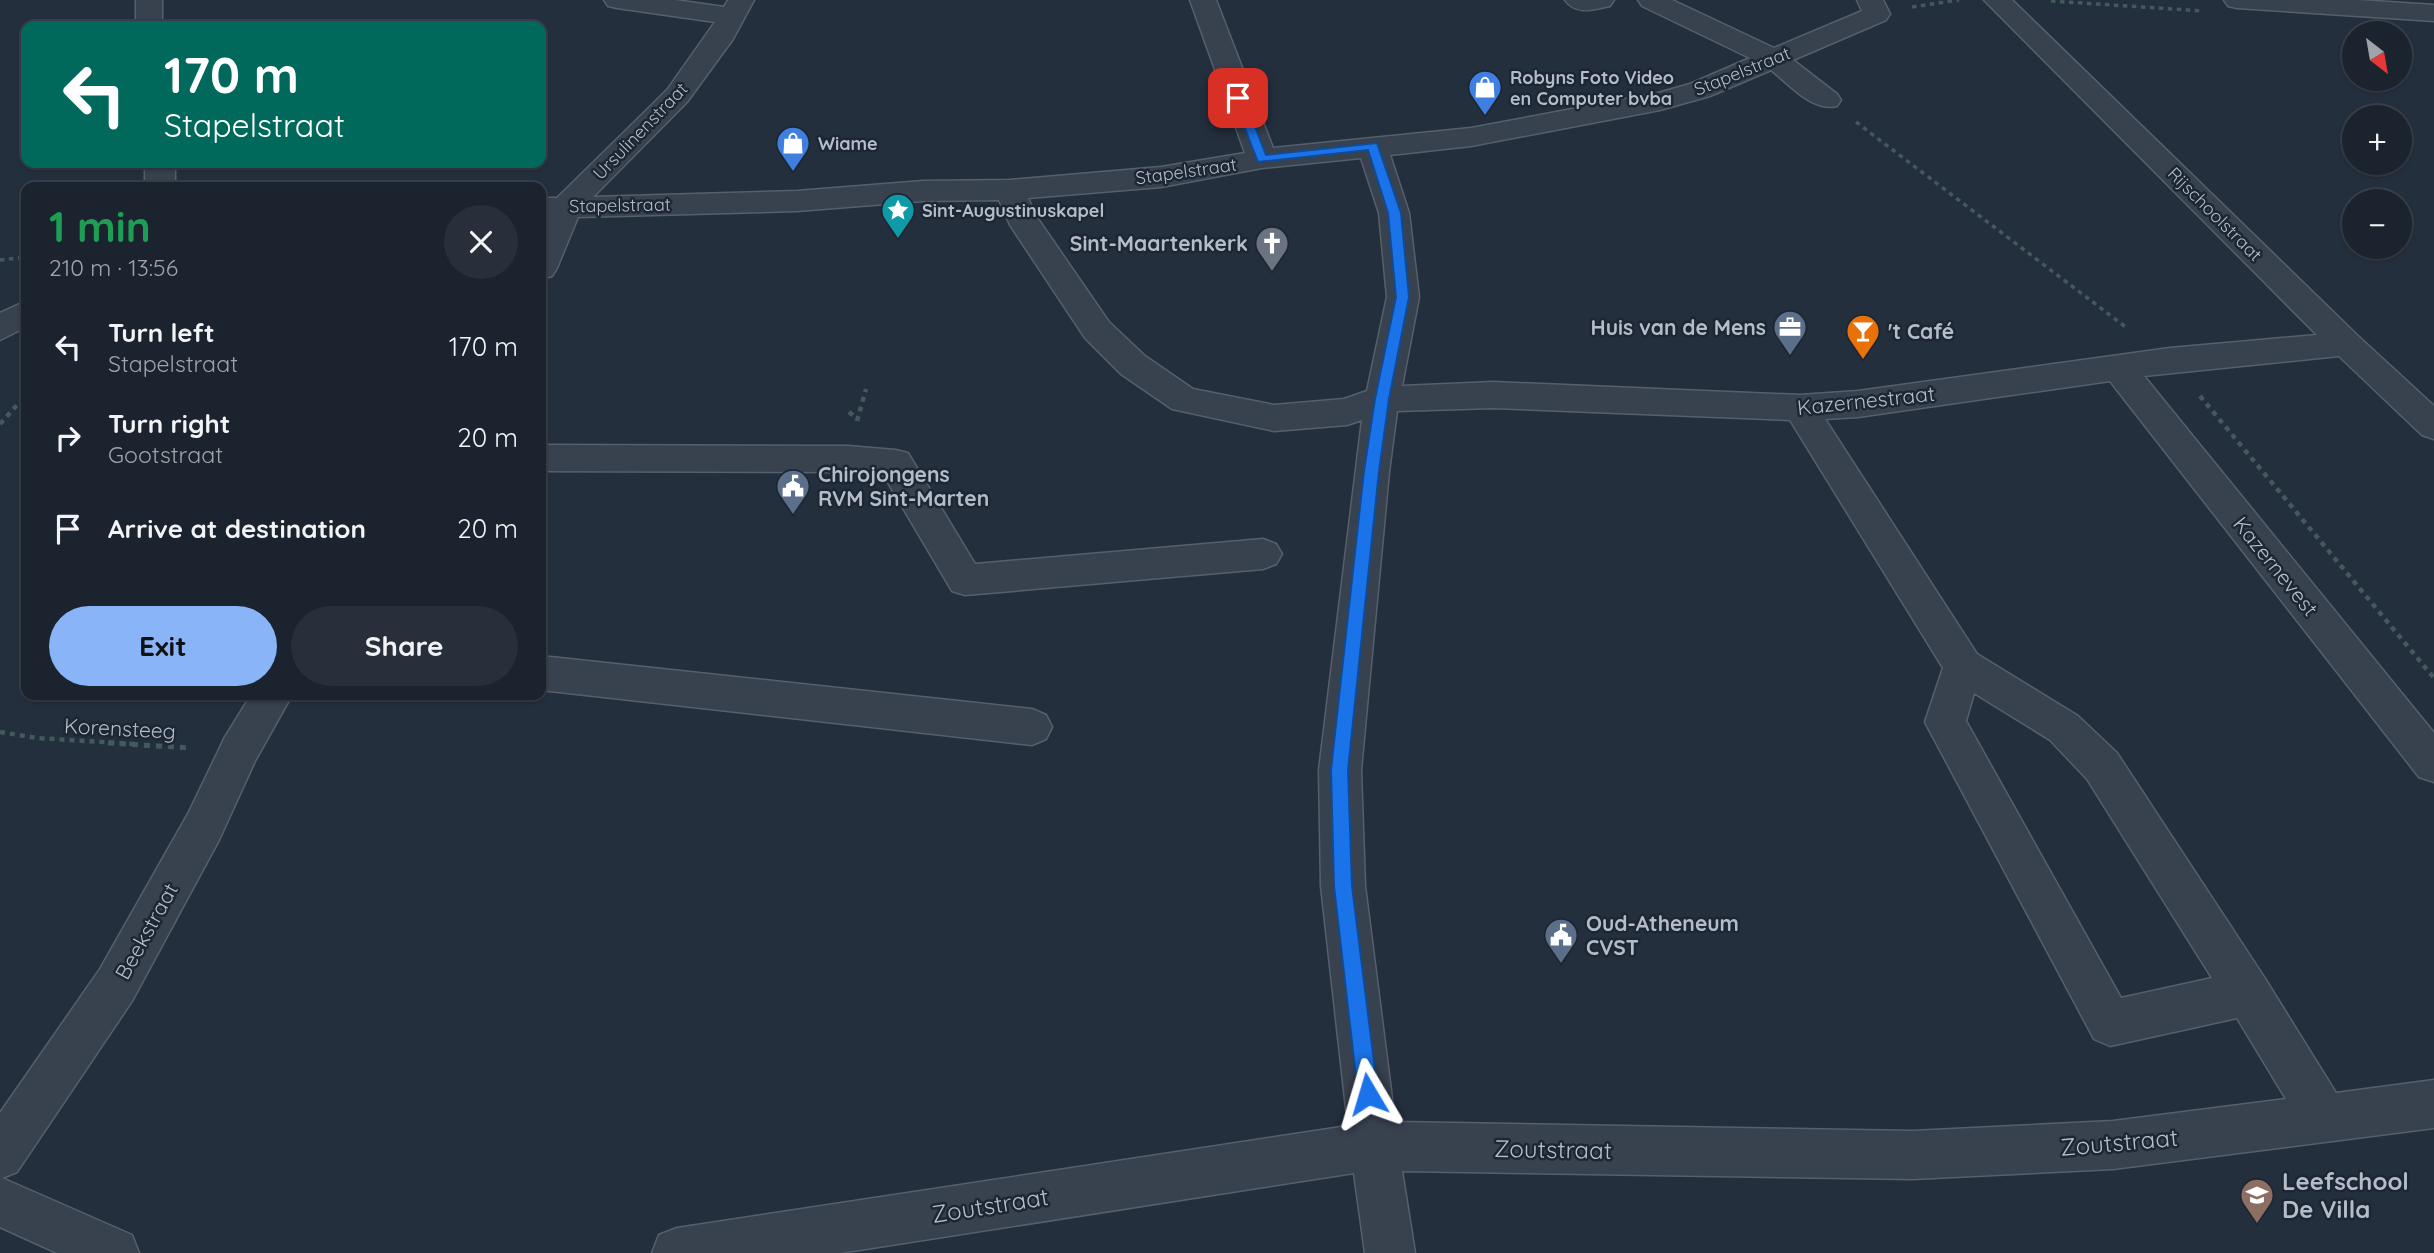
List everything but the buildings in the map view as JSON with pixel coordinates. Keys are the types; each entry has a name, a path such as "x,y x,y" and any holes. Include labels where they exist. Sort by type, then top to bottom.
{"street":[{"path":"149,0 149,21"},
{"name":"Ursulinenstraat","path":"553,207 677,96 719,39 737,8 617,0"},
{"path":"1203,0 1262,159"},
{"path":"1578,0 1586,3 1601,0"},
{"path":"1651,0 1774,59 1827,100"},
{"name":"Rijschoolstraat","path":"1997,0 2346,344 2434,426"},
{"path":"2237,0 2428,10"},
{"name":"Stapelstraat","path":"553,207 797,201 923,191 1010,190 1161,177 1262,159 1471,137 1660,101 1700,90 1774,59 1874,7"},
{"path":"1372,146 1394,213 1403,297 1382,399 1371,471 1340,770 1343,886 1374,1146 1390,1253"},
{"name":"Kazernestraat","path":"1010,190 1021,218 1097,330 1133,365 1184,400 1274,418 1347,412 1382,399 1493,395 1800,408 1858,404 2118,367 2346,344"},
{"path":"546,258 554,242 553,207"},
{"path":"0,328 21,315"},
{"name":"Kazernevest","path":"2118,367 2434,764"},
{"path":"1800,408 1963,666 2064,728 2102,765 2325,1119"},
{"path":"546,458 848,459 895,463 965,580 1263,554"},
{"path":"1963,666 1945,722 2110,1023 2248,993"},
{"path":"546,674 1032,727"},
{"name":"Beekstraat","path":"0,1155 117,985 204,826 239,750 269,700"},
{"name":"Zoutstraat","path":"677,1253 1374,1146 1913,1155 2113,1145 2434,1104"},
{"path":"0,1202 114,1253"}],"path":[{"path":"1874,7 1918,6 1967,0"},
{"path":"0,260 21,258"},
{"path":"0,424 21,401"},
{"path":"849,412 858,419"},
{"name":"Korensteeg","path":"0,732 37,738 239,750"}],"place":[{"name":"Robyns Foto Video en Computer bvba","path":"1485,117"},
{"name":"Wiame","path":"793,173"},
{"name":"Sint-Augustinuskapel","path":"898,240"},
{"name":"Sint-Maartenkerk","path":"1272,273"},
{"name":"Huis van de Mens","path":"1790,357"},
{"name":"'t Café","path":"1863,361"},
{"name":"Chirojongens RVM Sint-Marten","path":"793,516"},
{"name":"Oud-Atheneum CVST","path":"1561,965"},
{"name":"Leefschool De Villa","path":"2257,1225"}],"route":[{"path":"1238,98 1262,159 1372,146 1394,213 1403,297 1382,399 1371,471 1340,770 1343,886 1368,1094"}]}
